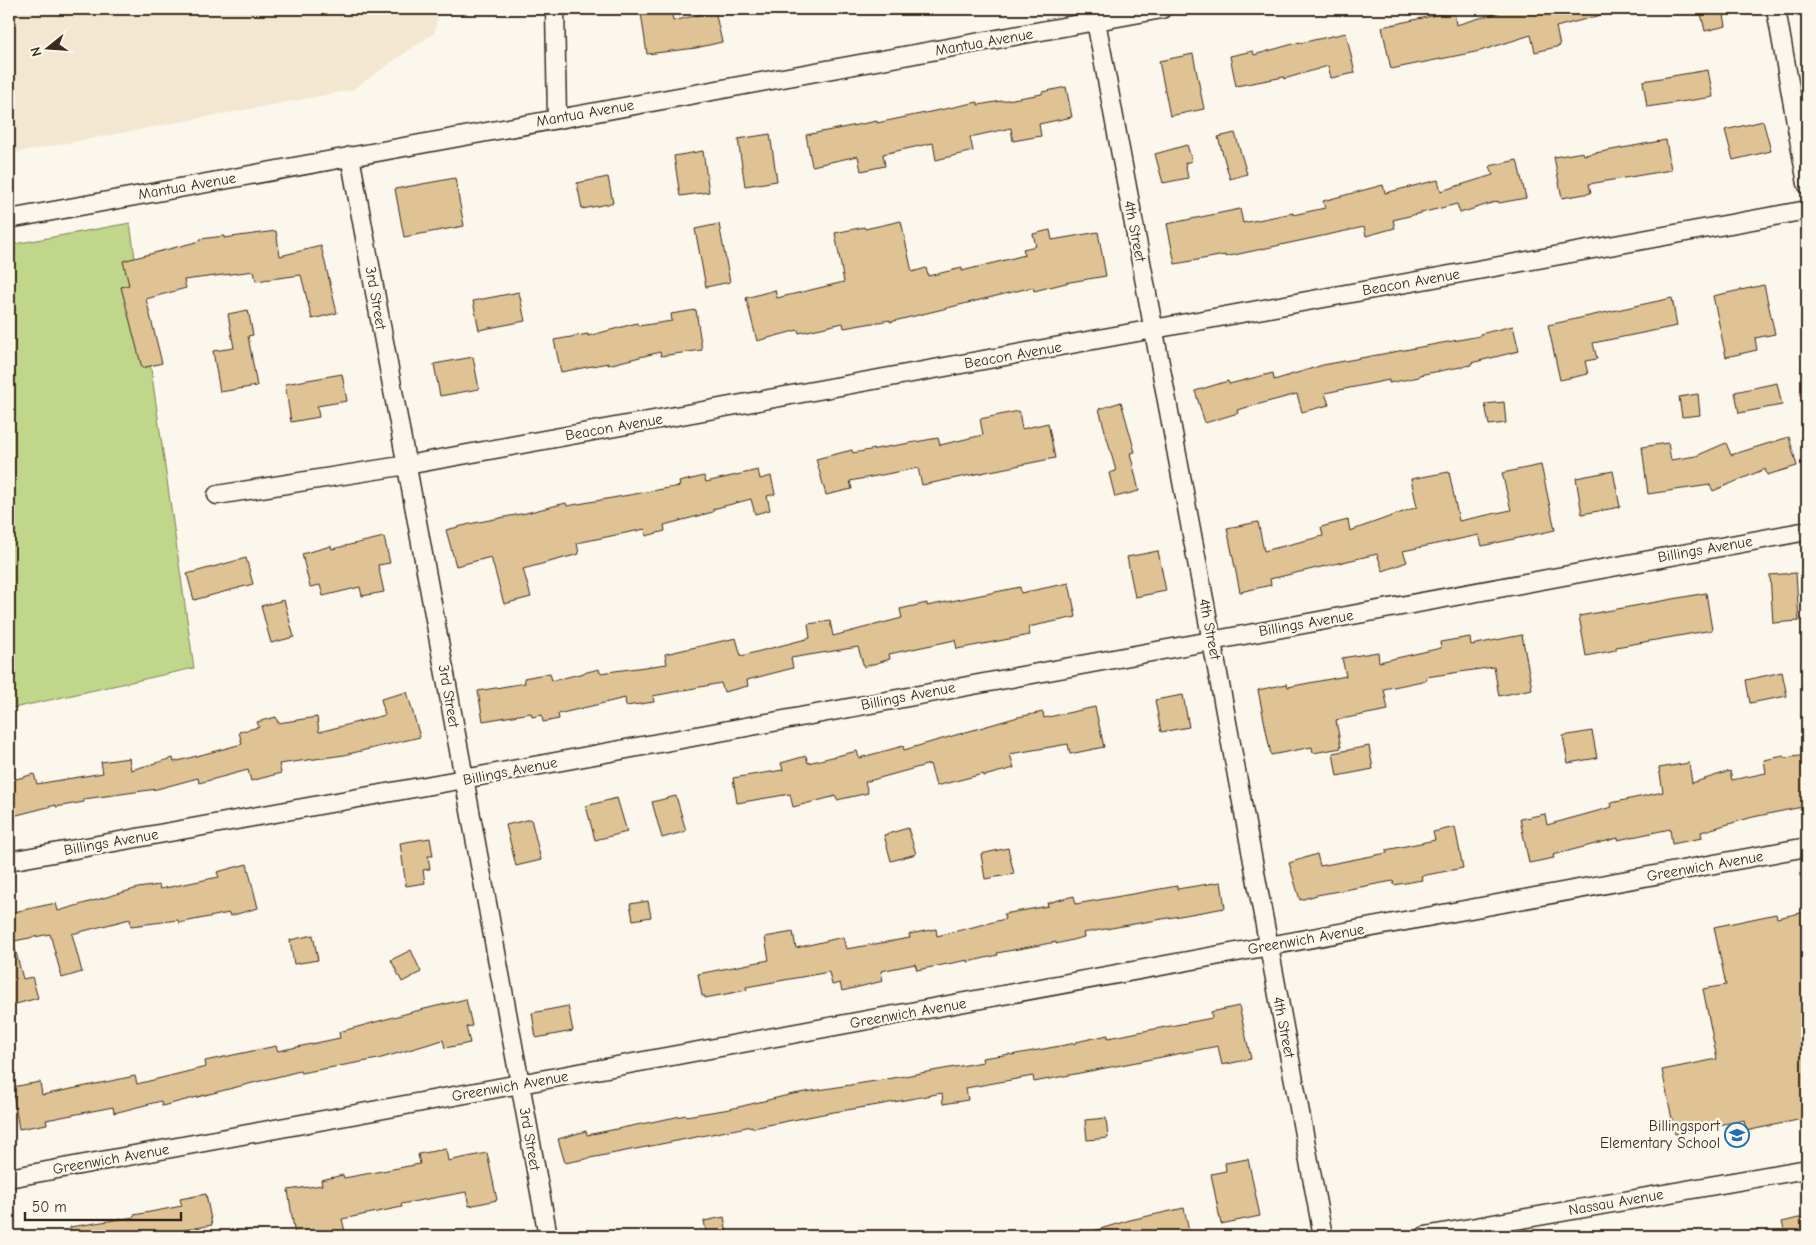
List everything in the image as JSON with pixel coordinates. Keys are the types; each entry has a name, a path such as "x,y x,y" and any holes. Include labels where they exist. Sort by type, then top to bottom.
{"street":[{"path":"555,9 557,118"},
{"name":"Mantua Avenue","path":"9,219 1162,9"},
{"path":"1776,9 1807,184"},
{"name":"4th Street","path":"1096,21 1323,1236"},
{"name":"3rd Street","path":"350,156 548,1236"},
{"name":"Beacon Avenue","path":"217,495 407,465 1807,210"},
{"name":"Billings Avenue","path":"9,861 1807,531"},
{"name":"Greenwich Avenue","path":"9,1178 1807,847"},
{"name":"Nassau Avenue","path":"1425,1236 1807,1169"}],"shaded area":[{"path":"9,9 440,9 434,33 352,90 9,154"}],"green space":[{"path":"130,223 194,668 9,709 9,245"}],"building":[{"path":"671,9 673,21 715,11 722,42 696,48 647,54 641,13"},
{"path":"1511,9 1604,9 1605,14 1556,27 1560,46 1535,52 1531,35 1480,51 1391,69 1382,27 1454,11 1456,25"},
{"path":"1700,9 1723,9 1726,26 1705,31"},
{"path":"1346,33 1355,73 1331,78 1328,66 1284,79 1284,77 1236,86 1230,56 1253,51 1254,55 1300,42"},
{"path":"1193,54 1204,109 1170,116 1159,61"},
{"path":"1708,70 1713,97 1647,107 1643,81"},
{"path":"1066,87 1072,117 1039,124 1041,136 1013,141 1011,128 970,137 973,151 936,160 933,143 883,154 885,166 861,171 858,156 812,166 806,135 877,121 877,123 978,102 978,105 1042,94 1042,92"},
{"path":"1763,121 1771,151 1733,160 1725,130"},
{"path":"1235,133 1247,174 1230,179 1218,137"},
{"path":"770,134 777,181 745,186 738,139"},
{"path":"1666,140 1671,170 1589,184 1591,193 1562,198 1554,157 1583,152 1584,155"},
{"path":"1187,145 1192,161 1185,163 1188,178 1163,183 1155,154"},
{"path":"703,151 709,192 680,196 674,156"},
{"path":"1517,160 1526,198 1499,203 1498,201 1460,213 1457,204 1393,220 1395,228 1366,236 1364,227 1225,257 1225,255 1175,264 1167,224 1240,209 1243,223 1293,213 1293,215 1325,208 1323,201 1383,185 1385,193 1438,180 1441,191 1493,175 1490,166"},
{"path":"608,177 613,203 582,209 577,183"},
{"path":"455,178 464,226 404,237 395,189"},
{"path":"901,221 912,272 926,268 928,276 962,268 962,271 1025,255 1023,249 1036,246 1033,234 1050,230 1052,240 1098,232 1106,276 1034,291 1033,287 890,322 890,320 844,328 843,323 799,333 798,330 757,341 746,298 775,290 777,298 844,282 835,233"},
{"path":"719,224 730,282 706,287 695,229"},
{"path":"276,231 280,256 321,246 337,313 312,319 301,275 256,281 254,271 184,280 186,288 146,299 162,363 142,368 121,287 129,285 123,261 200,241 200,239 224,236 224,238"},
{"path":"1764,285 1775,334 1755,338 1757,350 1726,357 1713,296"},
{"path":"519,292 525,321 479,330 473,301"},
{"path":"1672,298 1677,326 1593,343 1597,359 1585,361 1588,374 1560,380 1548,325"},
{"path":"248,310 253,335 248,336 257,386 220,392 213,351 234,348 228,314"},
{"path":"696,310 702,350 661,356 660,352 608,365 608,363 561,372 554,340 588,334 588,336 637,323 638,326 672,321 671,314"},
{"path":"1513,326 1519,351 1471,363 1471,365 1419,375 1419,377 1389,383 1389,380 1325,393 1329,405 1302,412 1297,394 1237,410 1238,413 1205,423 1195,391 1228,381 1229,384 1273,373 1274,380 1323,365 1480,336 1480,334"},
{"path":"473,357 479,389 440,396 434,364"},
{"path":"342,374 347,401 317,406 319,417 291,422 285,384"},
{"path":"1777,383 1782,405 1739,413 1735,392"},
{"path":"1698,394 1700,415 1682,417 1679,397"},
{"path":"1121,402 1135,452 1130,453 1139,491 1115,497 1109,473 1116,471 1099,409"},
{"path":"1504,402 1506,423 1489,425 1485,404"},
{"path":"1019,411 1022,429 1048,423 1055,458 922,485 918,468 850,481 852,489 826,495 816,459 852,450 853,453 938,438 940,445 983,435 980,419"},
{"path":"1789,437 1797,466 1767,475 1765,469 1713,491 1710,485 1648,494 1642,447 1668,443 1671,460 1696,456 1726,443 1731,455"},
{"path":"1541,465 1555,530 1482,546 1479,535 1403,551 1407,562 1383,571 1377,554 1270,579 1271,585 1240,592 1227,528 1258,522 1264,551 1323,536 1321,527 1348,520 1350,531 1417,507 1411,479 1449,472 1459,521 1511,510 1502,473"},
{"path":"758,470 760,479 771,476 775,494 767,496 770,510 755,514 751,499 713,509 713,512 664,525 665,531 646,536 645,529 577,543 579,554 523,569 531,597 504,604 491,557 456,566 446,530 566,503 567,506 680,486 679,482 704,476 706,482"},
{"path":"1613,471 1620,507 1582,514 1576,478"},
{"path":"384,537 390,563 378,565 384,592 362,596 360,587 323,596 320,585 310,587 302,554 331,546 332,549"},
{"path":"1158,551 1166,591 1135,597 1127,557"},
{"path":"246,558 253,584 194,600 187,574"},
{"path":"1796,573 1799,621 1773,623 1770,575"},
{"path":"1069,583 1076,617 1028,627 1030,635 957,649 955,640 889,654 890,659 864,667 858,647 791,658 793,668 747,680 748,686 724,692 721,683 653,696 654,702 626,706 625,698 558,714 559,719 543,722 542,715 532,717 531,713 483,721 478,691 525,683 524,678 550,673 552,681 599,669 600,673 667,664 665,654 736,638 741,656 810,638 808,624 830,621 833,636 902,618 900,609 927,603 927,606 1020,587 1021,593"},
{"path":"1706,593 1712,630 1616,647 1616,650 1586,656 1579,616"},
{"path":"284,600 294,637 271,643 261,606"},
{"path":"1522,635 1532,689 1499,696 1494,667 1426,677 1427,680 1384,689 1388,710 1336,720 1341,748 1313,753 1312,747 1271,755 1258,690 1287,684 1288,687 1346,676 1342,658 1378,652 1379,662 1441,648 1440,642 1470,637 1471,645"},
{"path":"1782,672 1787,696 1750,703 1746,680"},
{"path":"407,692 420,737 344,755 279,764 281,773 251,781 248,770 199,783 198,778 157,789 84,799 84,802 56,807 56,805 9,817 9,781 34,774 37,784 103,773 101,762 129,758 131,770 173,758 174,762 242,744 239,732 259,727 257,722 276,717 278,723 317,717 319,732 385,715 381,699"},
{"path":"1183,695 1189,727 1161,732 1155,700"},
{"path":"1095,707 1104,747 1070,754 1068,744 1010,754 1014,768 936,786 930,764 865,782 868,793 837,800 836,796 793,807 790,794 737,803 733,778 783,770 781,763 806,756 808,763 857,751 859,758 903,746 904,750 1018,717 1043,712 1044,718"},
{"path":"1592,731 1597,758 1568,763 1563,736"},
{"path":"1369,746 1373,769 1337,776 1333,753"},
{"path":"1807,755 1807,806 1753,817 1701,832 1702,838 1672,844 1670,829 1618,840 1618,838 1553,855 1554,858 1529,863 1520,819 1545,814 1547,825 1612,807 1611,803 1663,792 1659,768 1689,763 1692,783 1730,771 1732,780 1766,773 1764,760 1784,756 1785,758"},
{"path":"676,796 686,831 662,838 652,802"},
{"path":"617,798 627,832 595,840 586,806"},
{"path":"531,819 541,860 516,866 506,825"},
{"path":"1455,827 1463,868 1421,876 1422,880 1394,885 1393,881 1300,900 1289,863 1317,854 1320,866 1387,853 1386,850 1435,840 1433,832"},
{"path":"908,828 916,854 891,861 884,835"},
{"path":"430,838 433,856 428,856 430,869 423,870 425,883 406,886 400,843"},
{"path":"1008,848 1014,874 985,879 981,854"},
{"path":"247,864 258,908 230,916 229,913 179,923 178,920 131,926 130,919 72,934 82,972 62,978 50,934 9,942 9,913 56,903 58,911 138,888 159,885 160,889 219,877 217,872"},
{"path":"1221,882 1225,908 1083,933 1084,937 1056,944 1056,942 997,953 998,955 968,962 968,960 917,970 915,964 881,971 883,981 842,991 840,983 832,985 829,972 746,987 747,990 705,998 705,996 702,996 698,974 769,960 765,937 793,932 796,948 843,937 846,949 910,938 909,934 936,929 937,936 1005,919 1004,914 1048,906 1047,903 1074,896 1076,904 1177,886 1177,889"},
{"path":"648,901 651,917 633,920 630,904"},
{"path":"1805,912 1807,922 1807,1118 1746,1131 1744,1120 1675,1134 1662,1070 1717,1059 1703,989 1726,985 1714,927 1776,914 1777,918"},
{"path":"313,935 318,960 294,964 290,940"},
{"path":"14,945 23,979 32,977 38,998 9,1006 9,946"},
{"path":"411,950 421,972 402,982 391,960"},
{"path":"466,999 472,1026 466,1027 470,1043 445,1048 443,1040 378,1059 301,1073 300,1071 162,1106 161,1101 114,1113 113,1107 46,1120 47,1124 19,1129 12,1087 40,1082 42,1095 135,1076 137,1084 206,1067 205,1061 276,1046 278,1051 340,1038 339,1032"},
{"path":"568,1006 573,1031 536,1038 532,1013"},
{"path":"1239,1006 1251,1059 1222,1065 1218,1046 1034,1082 1033,1076 966,1088 968,1100 943,1104 942,1093 753,1128 752,1126 565,1163 558,1139 586,1131 587,1135 686,1115 730,1109 793,1094 983,1062 982,1058 1011,1055 1108,1035 1108,1038 1212,1018 1211,1012"},
{"path":"1106,1118 1108,1138 1087,1140 1085,1120"},
{"path":"446,1149 448,1161 487,1153 497,1200 469,1206 466,1192 401,1204 402,1207 342,1219 346,1236 295,1236 288,1190 322,1185 321,1180 343,1175 344,1178 420,1164 418,1154"},
{"path":"1248,1159 1260,1216 1221,1224 1211,1174 1226,1171 1225,1163"},
{"path":"206,1194 212,1225 169,1233 169,1236 71,1236 70,1227 134,1217 134,1215 182,1206 180,1199"},
{"path":"1184,1208 1190,1236 1091,1236 1090,1232 1130,1220"},
{"path":"1807,1216 1807,1236 1786,1236 1782,1222"},
{"path":"724,1217 727,1233 707,1236 704,1221"}],"place":[{"name":"Billingsport Elementary School","path":"1737,1135"}]}
